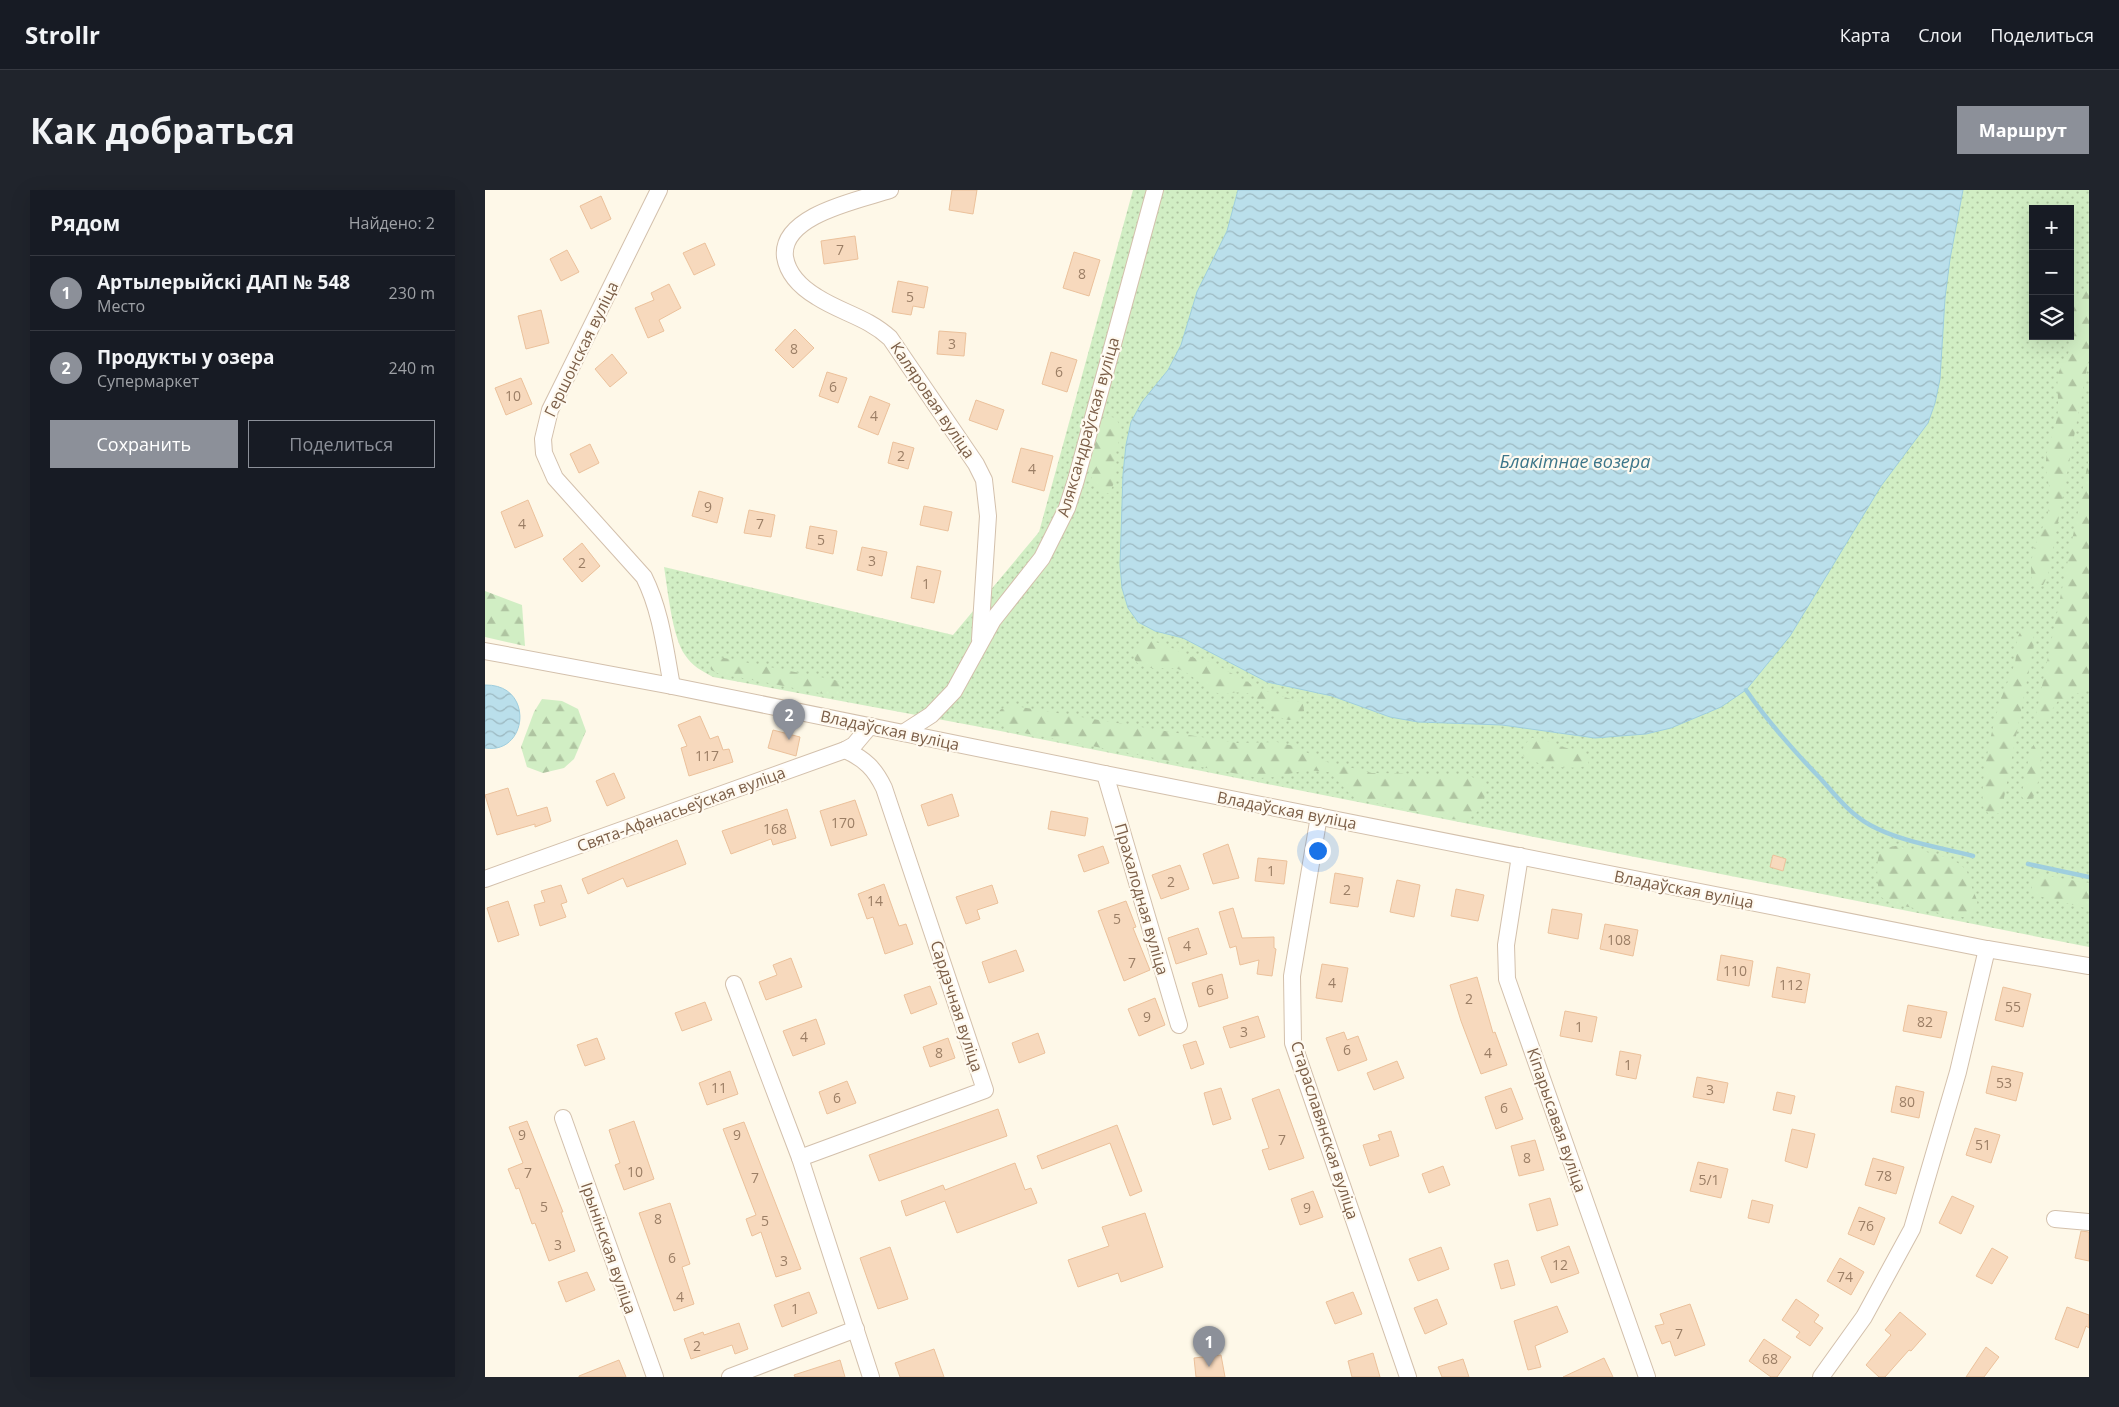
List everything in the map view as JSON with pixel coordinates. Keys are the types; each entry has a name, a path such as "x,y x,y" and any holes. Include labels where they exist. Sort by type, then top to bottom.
{"street":[{"name":"Гершонская вуліца","path":"659,190 550,410 543,439 544,453 555,478 644,577 659,615 672,686"},
{"name":"Каляровая вуліца","path":"890,190 824,212 801,223 791,232 786,241 786,261 796,281 807,290 833,306 865,319 890,338 977,464 984,480 988,516 980,641"},
{"name":"Аляксандраўская вуліца","path":"903,733 931,715 954,691 980,641 998,614 1042,558 1067,508 1155,190"},
{"name":"Владаўская вуліца","path":"485,651 672,686 1987,949 2089,966"},
{"name":"Свята-Афанасьеўская вуліца","path":"485,879 845,750 854,744 870,726"},
{"name":"Сардэчная вуліца","path":"800,1158 985,1090 884,788 869,763 845,750"},
{"name":"Прахалодная вуліца","path":"1105,774 1179,1025"},
{"name":"Стараславянская вуліца","path":"1319,816 1292,976 1293,1042 1408,1377"},
{"name":"Кіпарысавая вуліца","path":"1520,856 1506,945 1507,978 1647,1377"},
{"path":"1821,1377 1864,1317 1912,1229 1958,1072 1987,949"},
{"path":"734,984 800,1158 871,1377"},
{"name":"Ірынінская вуліца","path":"563,1118 655,1377"},
{"path":"2055,1219 2089,1222"},
{"path":"730,1377 856,1329"}],"green space":[{"path":"1133,190 2089,190 2089,947 975,726 713,677 691,662 681,647 671,613 664,567 953,635 1039,532"},
{"path":"2089,290 2089,357 2048,575 2043,585 2038,585 2032,580 2031,569 2034,550 2050,503 2046,461 2047,450 2058,412 2058,375 2068,355 2071,340 2074,340 2074,307 2077,299"},
{"path":"1106,416 1116,418 1122,430 1115,455 1114,483 1109,493 1104,494 1097,489 1093,481 1091,456 1096,432"},
{"path":"2089,458 2089,689 2058,701 2045,720 2035,720"},
{"path":"485,591 522,605 525,646 485,637"},
{"path":"2026,628 2033,632 2034,644 2003,803 1999,813 1991,816 1984,809 1983,799 1987,755 1998,710 2015,663 2019,634"},
{"path":"1148,640 1166,645 1187,656 1211,662 1260,689 1300,702 1303,704 1304,711 1297,718 1289,720 1275,714 1250,694 1242,692 1217,693 1178,669 1144,667 1136,662 1134,654 1140,644"},
{"path":"719,657 835,680 839,682 843,690 842,693 834,696 717,673 711,670 709,662 713,658"},
{"path":"542,699 562,701 578,709 586,731 574,759 564,768 543,773 527,767 521,747 534,712"},
{"path":"1008,705 1237,743 1277,742 1293,746 1327,762 1372,773 1466,775 1473,777 1483,785 1485,794 1480,808 1473,816 1462,819 1449,819 1357,799 1329,772 1306,770 1276,777 1259,778 1013,731 1003,726 999,721 1000,710"},
{"path":"1532,738 1583,752 1589,757 1588,765 1574,768 1544,765 1528,759 1523,755 1523,750 1526,743"},
{"path":"2034,744 2038,744 2041,747 2041,767 2034,797 2031,801 2027,802 2022,797 2022,793 2030,751"},
{"path":"1896,846 1941,856 1963,867 1968,874 1976,899 1977,910 1968,917 1960,917 1893,904 1881,897 1877,874 1879,854 1888,847"},
{"path":"2041,875 2089,883 2089,909 2035,895 2032,891 2032,880"}],"water":[{"name":"Блакітнае возера","path":"1238,190 1963,190 1950,259 1945,298 1940,379 1935,403 1928,423 1881,486 1790,636 1746,690 1721,707 1671,728 1646,734 1595,738 1502,725 1418,722 1390,717 1332,696 1267,682 1183,638 1155,631 1138,622 1128,608 1122,588 1120,565 1123,474 1131,422 1142,402 1168,370 1181,345 1197,292 1227,231"},
{"path":"485,685 501,688 512,695 518,706 520,719 517,731 510,741 499,747 485,748"}],"building":[{"path":"952,190 977,190 973,214 949,210"},
{"path":"601,196 611,219 591,229 580,206"},
{"path":"855,236 858,259 824,264 821,241"},
{"path":"705,243 715,265 694,275 683,253"},
{"path":"567,250 579,272 561,281 550,259"},
{"path":"1074,252 1100,260 1089,296 1063,288"},
{"path":"898,281 928,287 924,308 913,306 911,315 892,312"},
{"path":"669,284 681,308 659,320 664,331 648,338 635,308 654,300 651,293"},
{"path":"541,310 549,343 526,349 518,316"},
{"path":"795,329 814,348 793,368 775,350"},
{"path":"939,331 966,333 964,356 937,354"},
{"path":"1051,352 1077,360 1067,392 1042,384"},
{"path":"612,354 627,373 610,387 595,369"},
{"path":"827,372 847,378 838,403 819,396"},
{"path":"521,378 532,404 506,415 495,388"},
{"path":"870,396 890,404 878,435 858,427"},
{"path":"976,400 1004,410 997,430 969,420"},
{"path":"893,442 914,448 908,469 888,463"},
{"path":"590,444 599,463 579,473 570,454"},
{"path":"1021,448 1053,456 1044,491 1012,482"},
{"path":"699,491 723,498 717,523 692,516"},
{"path":"528,500 543,536 515,548 501,512"},
{"path":"924,506 952,512 948,531 920,525"},
{"path":"749,510 775,515 771,537 744,533"},
{"path":"810,526 837,531 833,554 806,548"},
{"path":"582,543 600,566 582,582 563,559"},
{"path":"862,547 887,552 882,576 857,570"},
{"path":"917,566 941,571 934,603 911,598"},
{"path":"700,716 710,739 718,736 723,750 729,749 733,762 689,776 681,748 687,746 678,725"},
{"path":"773,730 800,737 796,756 768,748"},
{"path":"614,773 625,798 607,806 596,781"},
{"path":"508,788 517,816 547,807 551,821 535,827 535,824 497,835 485,795"},
{"path":"952,794 959,816 928,826 921,805"},
{"path":"855,800 867,835 831,846 820,811"},
{"path":"787,809 796,838 773,845 771,839 731,854 722,831"},
{"path":"1051,811 1088,818 1085,836 1048,829"},
{"path":"677,840 686,864 627,887 623,878 588,894 582,879"},
{"path":"1228,844 1239,878 1213,884 1203,854"},
{"path":"1103,846 1109,863 1084,872 1078,855"},
{"path":"1773,855 1786,859 1783,871 1770,867"},
{"path":"1258,858 1287,861 1284,884 1255,881"},
{"path":"1180,865 1189,889 1161,899 1152,875"},
{"path":"1335,873 1363,878 1358,907 1330,903"},
{"path":"1397,880 1420,885 1414,917 1390,912"},
{"path":"884,884 899,926 906,924 913,944 885,954 873,917 867,919 858,894"},
{"path":"561,885 567,902 561,904 566,917 540,926 534,905 545,902 541,891"},
{"path":"992,885 998,903 977,910 980,919 966,924 956,897"},
{"path":"1456,889 1484,895 1478,921 1451,916"},
{"path":"508,901 519,935 498,942 487,908"},
{"path":"1126,901 1136,927 1133,928 1150,970 1124,981 1098,911"},
{"path":"1233,908 1242,938 1274,937 1274,948 1276,949 1272,976 1257,974 1259,960 1240,965 1236,946 1230,948 1219,912"},
{"path":"1552,909 1582,914 1578,939 1548,933"},
{"path":"1605,924 1638,930 1633,956 1600,949"},
{"path":"1198,928 1207,954 1176,964 1168,938"},
{"path":"1016,950 1024,971 989,983 982,962"},
{"path":"1721,955 1753,961 1749,986 1717,980"},
{"path":"791,958 802,987 766,1000 759,982 777,975 773,965"},
{"path":"1322,964 1348,968 1342,1002 1316,998"},
{"path":"1777,967 1810,974 1805,1003 1772,997"},
{"path":"1222,974 1228,998 1199,1007 1192,983"},
{"path":"1477,977 1493,1033 1495,1032 1507,1065 1481,1074 1450,985"},
{"path":"930,986 937,1004 911,1014 904,995"},
{"path":"2003,987 2031,994 2023,1027 1995,1020"},
{"path":"1155,998 1165,1025 1139,1036 1128,1009"},
{"path":"705,1002 712,1020 682,1031 675,1013"},
{"path":"1908,1005 1947,1012 1941,1038 1903,1031"},
{"path":"1565,1011 1597,1017 1592,1042 1560,1036"},
{"path":"1258,1016 1265,1037 1230,1048 1223,1027"},
{"path":"816,1019 825,1044 793,1056 783,1031"},
{"path":"1344,1032 1347,1040 1358,1036 1367,1060 1338,1071 1326,1038"},
{"path":"1038,1033 1045,1053 1019,1063 1012,1043"},
{"path":"597,1038 605,1059 585,1066 577,1045"},
{"path":"948,1038 955,1058 930,1067 923,1047"},
{"path":"1196,1041 1204,1064 1191,1069 1183,1045"},
{"path":"1620,1051 1641,1055 1636,1079 1616,1075"},
{"path":"1397,1061 1404,1078 1374,1090 1367,1073"},
{"path":"1992,1066 2023,1073 2016,1101 1986,1093"},
{"path":"730,1071 738,1094 707,1105 699,1083"},
{"path":"1697,1077 1728,1083 1724,1103 1693,1097"},
{"path":"847,1081 856,1103 827,1114 819,1092"},
{"path":"1896,1086 1924,1092 1919,1118 1891,1112"},
{"path":"1221,1088 1231,1119 1213,1125 1204,1093"},
{"path":"1511,1088 1523,1119 1496,1129 1485,1097"},
{"path":"1279,1089 1304,1158 1269,1170 1262,1150 1269,1148 1252,1099"},
{"path":"1777,1092 1795,1096 1791,1114 1773,1110"},
{"path":"998,1109 1007,1136 879,1181 869,1155"},
{"path":"527,1121 563,1212 561,1212 575,1251 549,1261 535,1223 532,1224 519,1188 516,1189 508,1169 523,1163 509,1127"},
{"path":"634,1121 654,1179 624,1190 615,1165 620,1163 609,1130"},
{"path":"744,1122 801,1269 776,1277 761,1232 752,1236 746,1219 756,1215 723,1129"},
{"path":"1117,1125 1142,1191 1130,1196 1110,1143 1042,1169 1037,1156"},
{"path":"1975,1128 2000,1135 1991,1163 1966,1155"},
{"path":"1792,1129 1815,1134 1807,1168 1785,1161"},
{"path":"1391,1131 1399,1156 1370,1166 1363,1145 1380,1140 1378,1135"},
{"path":"1535,1140 1544,1170 1519,1176 1511,1146"},
{"path":"1873,1158 1904,1167 1896,1194 1865,1185"},
{"path":"1698,1162 1728,1169 1721,1198 1690,1191"},
{"path":"1015,1163 1025,1190 1031,1188 1037,1203 957,1233 945,1201 906,1216 901,1201 943,1185 945,1190"},
{"path":"1443,1166 1450,1185 1429,1193 1422,1174"},
{"path":"1313,1191 1323,1217 1300,1225 1291,1199"},
{"path":"1952,1196 1974,1206 1961,1234 1939,1223"},
{"path":"1550,1198 1558,1225 1537,1231 1529,1204"},
{"path":"1752,1200 1773,1205 1769,1223 1748,1218"},
{"path":"670,1203 690,1264 682,1267 694,1304 674,1311 639,1213"},
{"path":"1859,1207 1885,1218 1874,1245 1848,1234"},
{"path":"1145,1213 1163,1267 1121,1282 1118,1273 1078,1287 1068,1260 1109,1246 1102,1227"},
{"path":"2081,1231 2089,1232 2089,1261 2075,1258"},
{"path":"1569,1246 1579,1273 1551,1283 1541,1257"},
{"path":"890,1247 908,1299 878,1309 860,1258"},
{"path":"1441,1247 1449,1269 1418,1281 1409,1259"},
{"path":"1992,1248 2008,1257 1992,1284 1976,1276"},
{"path":"1840,1258 1864,1272 1851,1295 1827,1281"},
{"path":"1508,1260 1515,1285 1501,1289 1494,1264"},
{"path":"587,1272 595,1290 566,1302 558,1282"},
{"path":"809,1292 817,1313 782,1327 774,1305"},
{"path":"1353,1292 1362,1314 1335,1324 1326,1302"},
{"path":"1437,1299 1447,1324 1425,1334 1414,1308"},
{"path":"1796,1299 1819,1315 1814,1322 1823,1328 1810,1346 1796,1337 1800,1332 1782,1320"},
{"path":"1690,1304 1705,1345 1675,1356 1670,1341 1662,1344 1655,1326 1664,1324 1660,1314"},
{"path":"1557,1306 1568,1332 1535,1346 1541,1367 1528,1370 1514,1321"},
{"path":"2067,1307 2089,1315 2089,1328 2086,1326 2078,1348 2055,1339"},
{"path":"1900,1312 1926,1334 1885,1377 1879,1377 1866,1365 1891,1335 1885,1330"},
{"path":"739,1323 748,1349 735,1354 732,1345 691,1359 684,1339 703,1332 704,1335"},
{"path":"1764,1339 1791,1357 1777,1377 1771,1377 1749,1361"},
{"path":"1986,1347 1999,1357 1984,1377 1966,1377"},
{"path":"934,1349 944,1377 900,1377 895,1363"},
{"path":"1373,1353 1380,1377 1352,1377 1348,1361"},
{"path":"1221,1355 1225,1377 1196,1377 1194,1358"},
{"path":"1604,1358 1613,1377 1563,1377"},
{"path":"1463,1359 1469,1377 1442,1377 1438,1367"},
{"path":"619,1360 626,1377 579,1377 579,1376"},
{"path":"840,1360 845,1377 795,1377 794,1375"}],"waterway":[{"path":"1746,690 1791,746 1843,804 1863,821 1894,836 1973,856"},
{"path":"2028,864 2089,877"}],"place":[{"name":"Продукты у озера","path":"789,740"},
{"name":"Артылерыйскі ДАП № 548","path":"1209,1367"}]}
